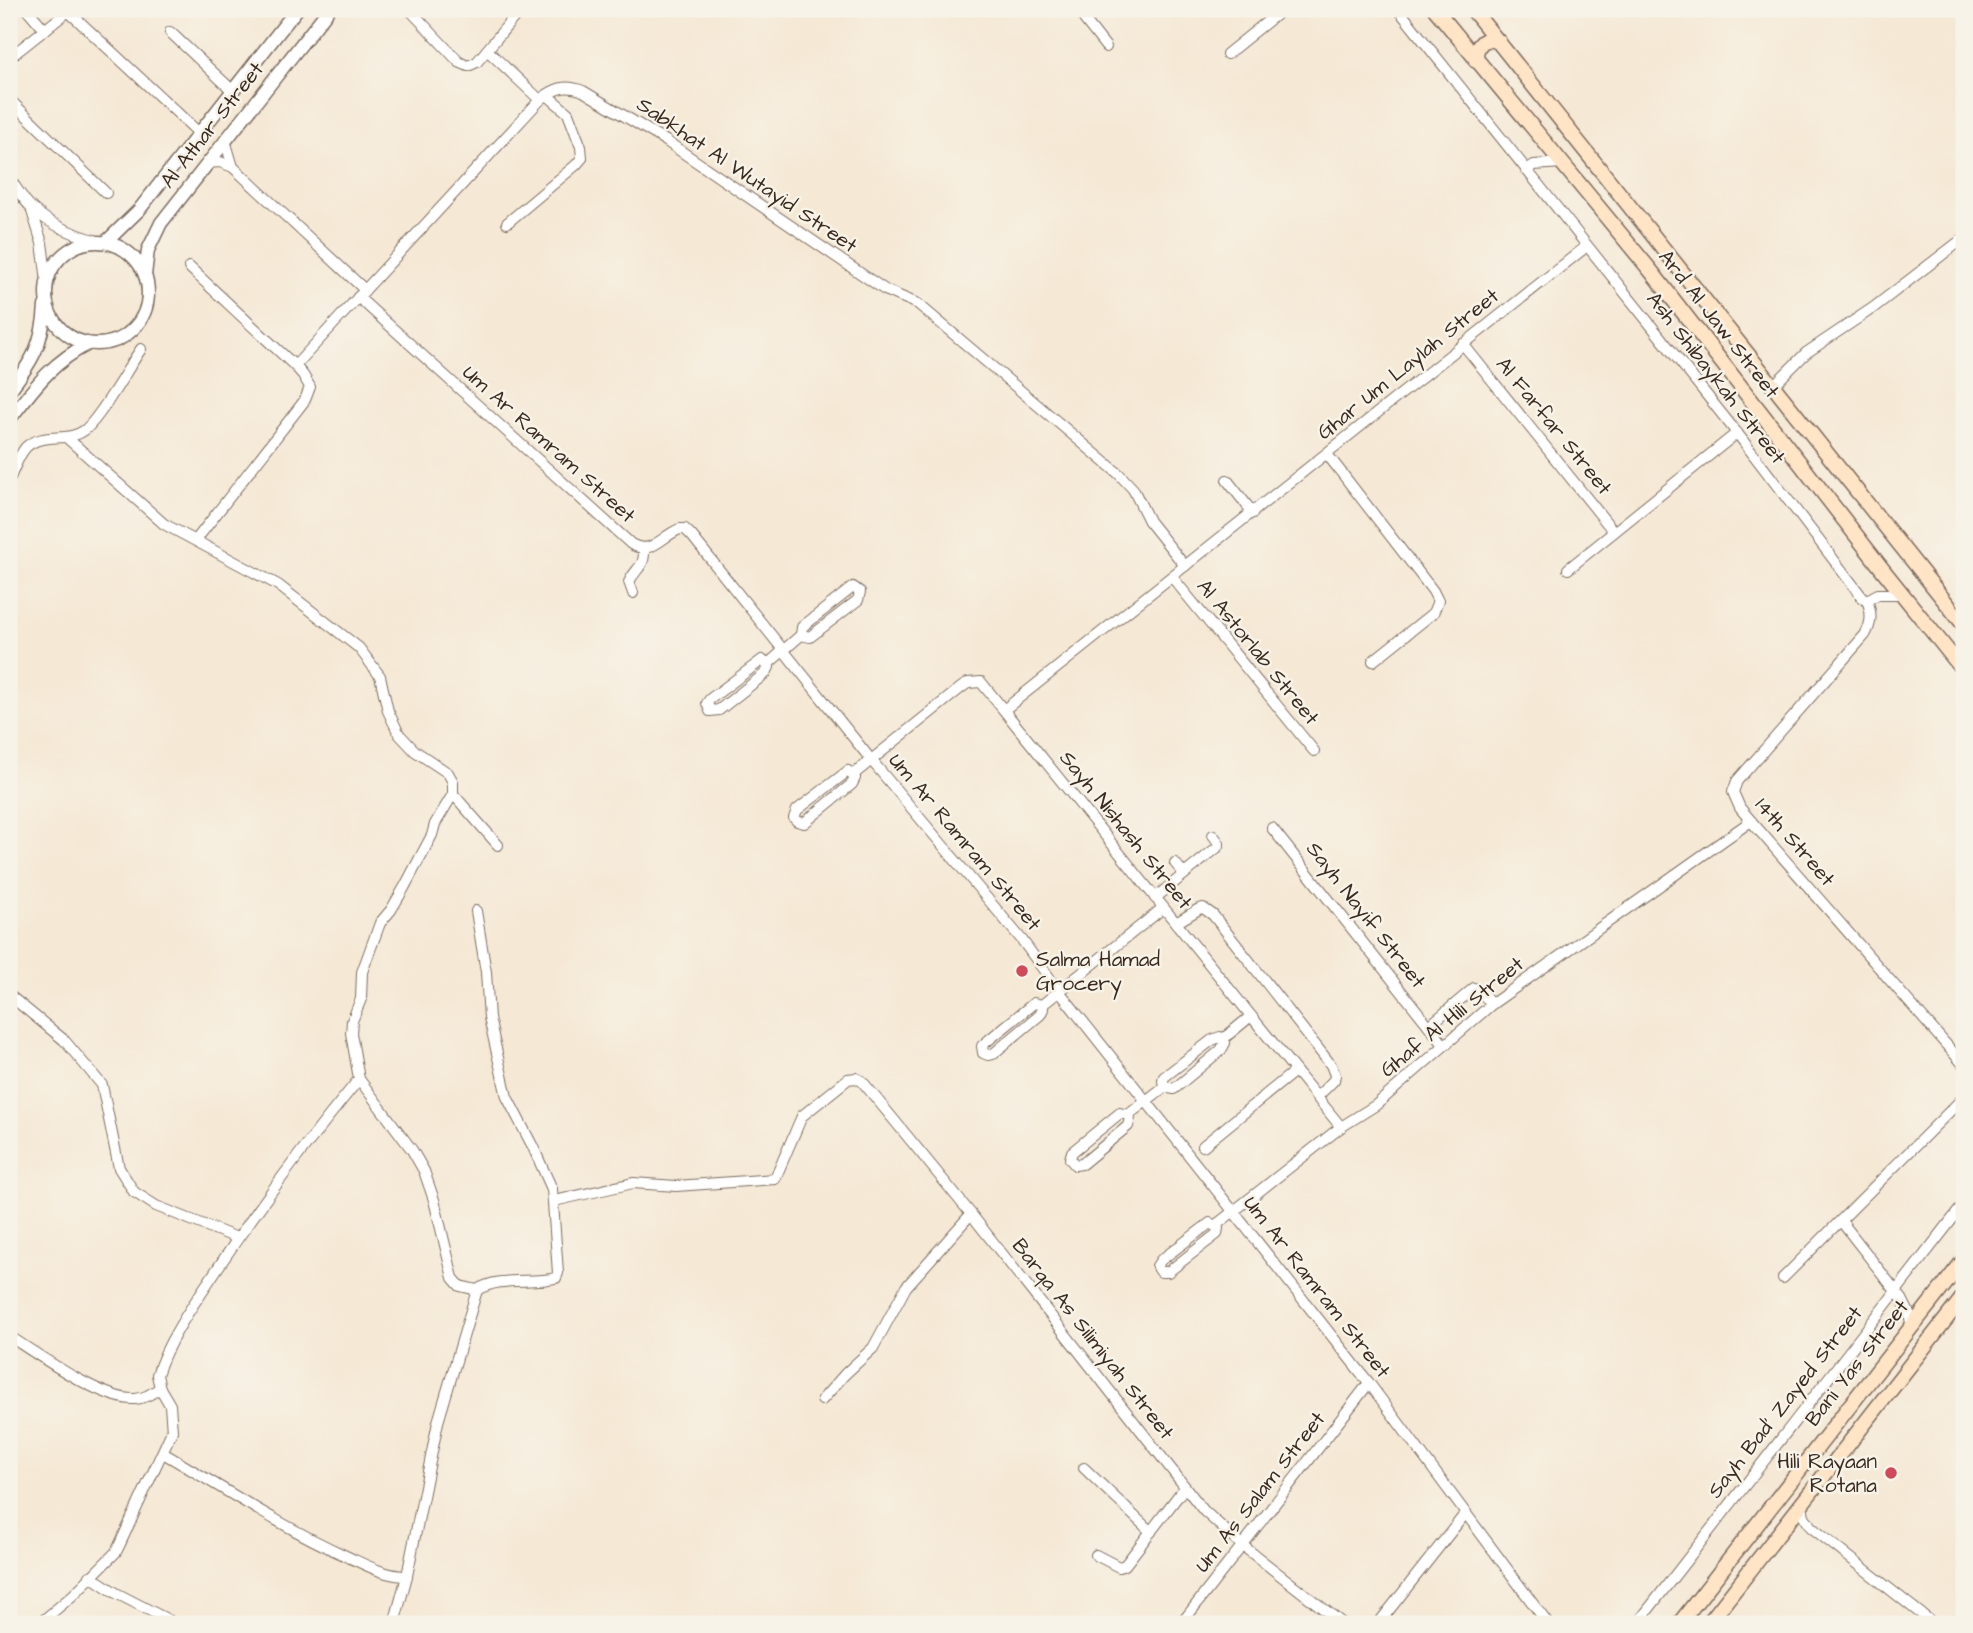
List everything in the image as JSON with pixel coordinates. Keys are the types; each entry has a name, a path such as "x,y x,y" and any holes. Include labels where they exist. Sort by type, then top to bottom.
{"main road":[{"name":"Ard Al Jaw Street","path":"1436,9 1651,271 1964,670"},
{"name":"Ard Al Jaw Street","path":"1472,9 1964,625"},
{"path":"1476,61 1476,49 1481,42 1488,39 1499,42"},
{"path":"1651,271 1668,275 1676,265"},
{"name":"Bani Yas Street","path":"1679,1624 1964,1260"},
{"name":"Bani Yas Street","path":"1708,1624 1964,1296"}],"street":[{"path":"27,9 45,30"},
{"path":"285,24 286,9"},
{"name":"Al Athar Street","path":"104,242 139,210 297,9"},
{"name":"Al Athar Street","path":"145,275 148,250 161,223 329,9"},
{"path":"409,9 463,65 473,65 521,9"},
{"path":"1090,9 1085,13 1084,19 1106,47"},
{"path":"1227,54 1283,9"},
{"name":"Ash Shibaykah Street","path":"1398,9 1530,168 1587,246 1867,600"},
{"path":"9,58 69,10 200,134"},
{"path":"170,32 233,91"},
{"path":"487,50 544,98 568,113 581,147 582,158 576,166 507,223"},
{"name":"Sabkhat Al Wutayid Street","path":"544,98 564,86 583,91 676,148 885,290 918,304 1119,474 1133,489 1149,521 1185,565"},
{"path":"295,366 544,98"},
{"path":"9,99 106,193"},
{"path":"225,140 233,167"},
{"path":"1530,168 1539,158 1542,140"},
{"path":"207,163 220,162 233,167"},
{"path":"1530,168 1563,163"},
{"name":"Um Ar Ramram Street","path":"233,167 362,293 625,539 644,549 650,548 674,530 685,529 872,761 1022,940 1059,991 1369,1383 1548,1624"},
{"path":"9,177 31,208 42,243 47,281"},
{"path":"31,208 64,229 119,246 130,253 145,275 148,301 137,326 127,335 115,342 88,344 75,340 58,327 48,309 45,295"},
{"path":"1772,387 1807,353 1873,308 1964,238"},
{"path":"9,391 38,348 44,330 45,295 52,268 67,252 86,243 104,242"},
{"name":"Ghar Um Laylah Street","path":"1005,709 1587,246"},
{"path":"189,267 295,366 310,387 305,400 195,540"},
{"path":"9,420 55,364 88,344"},
{"name":"Al Farfar Street","path":"1463,344 1614,532"},
{"path":"9,480 19,457 32,443 44,438 75,436 91,425 141,349"},
{"path":"1568,569 1737,433"},
{"path":"67,438 154,517 278,585 359,648 380,676 388,711 399,734 415,751 448,773 453,782 453,794 435,824 432,835 399,896 380,923 362,972 360,999 352,1021 351,1033 359,1079 412,1150 424,1171 435,1200 453,1278 460,1286 477,1290"},
{"path":"1327,454 1438,601 1433,613 1373,661"},
{"path":"1227,480 1253,513"},
{"path":"633,593 629,582 645,559 644,549"},
{"path":"1878,594 1884,570"},
{"name":"Al Astorlab Street","path":"1172,577 1314,751"},
{"path":"768,664 766,661 759,662 710,699 708,708 715,712 719,710 766,673 768,664 801,635 802,627 849,589 857,588 860,592 858,600 810,637 801,635"},
{"path":"1867,600 1878,594 1903,594"},
{"name":"14th Street","path":"1867,600 1871,622 1865,635 1737,782 1733,792 1735,800 1751,821 1964,1065"},
{"name":"Sayh Nishash Street","path":"854,774 968,683 981,682 1341,1127"},
{"name":"Sayh Nishash Street","path":"845,772 854,774 855,781 852,784 804,823 797,821 794,817 797,810 845,772"},
{"path":"453,794 498,845"},
{"name":"Ghaf Al Hili Street","path":"1216,1225 1217,1234 1168,1272 1158,1270 1157,1266 1161,1260 1208,1224 1216,1225 1341,1127 1376,1105 1492,1004 1751,821"},
{"name":"Sayh Nayif Street","path":"1272,828 1444,1045"},
{"path":"1155,898 1219,846 1213,835"},
{"path":"1175,863 1184,874"},
{"path":"1042,1005 1163,908"},
{"path":"1176,923 1203,908 1213,915 1331,1065 1335,1074 1334,1080 1317,1097"},
{"path":"394,1624 407,1576 438,1422 477,1290 500,1282 556,1278 558,1273 552,1189 506,1097 489,1018 486,972 476,911"},
{"path":"1429,1026 1474,988 1492,1004"},
{"path":"9,995 64,1040 102,1084 119,1168 134,1192 156,1206 237,1238"},
{"path":"1034,1003 1042,1005 1040,1015 993,1054 983,1053 982,1046 1012,1020 1034,1003"},
{"path":"1223,1039 1251,1016"},
{"path":"1164,1087 1164,1077 1212,1040 1220,1037 1223,1039"},
{"path":"1128,1115 1164,1087 1174,1089 1224,1047 1223,1039"},
{"path":"1203,1146 1295,1071"},
{"name":"Barqa As Silimiyah Street","path":"554,1201 633,1183 676,1186 775,1179 802,1116 840,1083 856,1078 868,1088 971,1214 1204,1511 1243,1546 1343,1624"},
{"path":"39,1624 116,1552 172,1431 170,1405 157,1381 158,1368 190,1308 237,1238 359,1079"},
{"path":"1783,1278 1964,1097"},
{"path":"1120,1113 1128,1115 1128,1126 1082,1164 1071,1163 1072,1152 1120,1113"},
{"name":"Sayh Bad' Zayed Street","path":"1637,1624 1899,1295 1964,1204"},
{"path":"822,1401 845,1374 873,1349 906,1287 971,1214"},
{"path":"1841,1221 1899,1295 1909,1313 1912,1328"},
{"path":"1899,1295 1919,1304 1935,1298"},
{"path":"9,1335 60,1368 113,1396 132,1399 145,1397 160,1388"},
{"name":"Um As Salam Street","path":"1181,1624 1369,1383"},
{"path":"163,1452 284,1525 327,1547 382,1572 407,1576"},
{"path":"1084,1468 1151,1532"},
{"path":"1096,1555 1123,1567 1185,1487"},
{"path":"1802,1504 1804,1516 1811,1527 1934,1624"},
{"path":"1378,1624 1465,1514"},
{"path":"1785,1526 1798,1524 1811,1527"},
{"path":"90,1576 116,1593 176,1624"}],"place":[{"name":"Salma Hamad Grocery","path":"1022,971"},
{"name":"Hili Rayaan Rotana","path":"1891,1473"}]}
